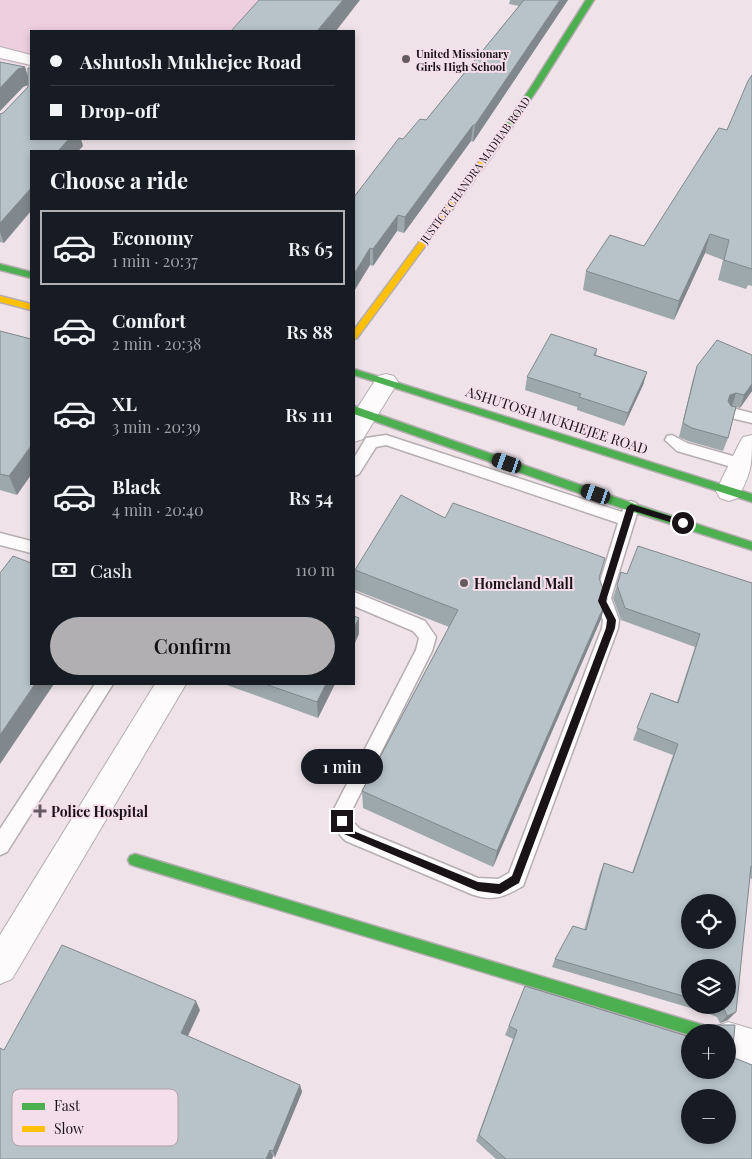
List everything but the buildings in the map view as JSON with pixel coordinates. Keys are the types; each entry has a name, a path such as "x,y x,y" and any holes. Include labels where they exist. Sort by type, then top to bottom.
{"street":[{"name":"JUSTICE CHANDRA MADHAB ROAD","path":"355,335 449,208 559,52 590,0"},
{"path":"0,52 30,60"},
{"path":"0,68 30,74"},
{"path":"0,267 30,275"},
{"path":"0,298 30,307"},
{"name":"ASHUTOSH MUKHEJEE ROAD","path":"355,372 740,494"},
{"path":"386,382 357,419 629,514 752,546"},
{"path":"740,494 747,454"},
{"path":"0,967 170,685"},
{"path":"135,860 681,1025"},
{"path":"736,1042 752,1047"}],"lane":[{"path":"732,413 752,418"},
{"path":"355,468 371,442 386,440 629,514 602,601 611,620 610,628 516,879 500,889 478,887 347,831 342,821 343,809 424,651 428,637 419,626 355,599"},
{"path":"672,440 682,447 747,454"},
{"path":"0,539 30,547"},
{"path":"0,846 103,685"}],"shaded area":[{"path":"0,0 258,0 233,30 30,30 30,67 0,60"}],"traffic: fast":[{"path":"487,157 535,87 590,0"},
{"path":"0,267 30,275"},
{"path":"355,372 752,498"},
{"path":"355,410 631,507 752,546"},
{"path":"135,860 681,1025"}],"traffic: slow":[{"path":"355,335 487,157"},
{"path":"0,299 30,307"}],"place":[{"name":"United Missionary Girls High School","path":"406,59"},
{"name":"Homeland Mall","path":"464,583"},
{"name":"Police Hospital","path":"40,811"}],"route":[{"path":"342,821 347,831 353,835 478,887 500,889 516,879 612,624 602,601 631,507 683,523"}]}
